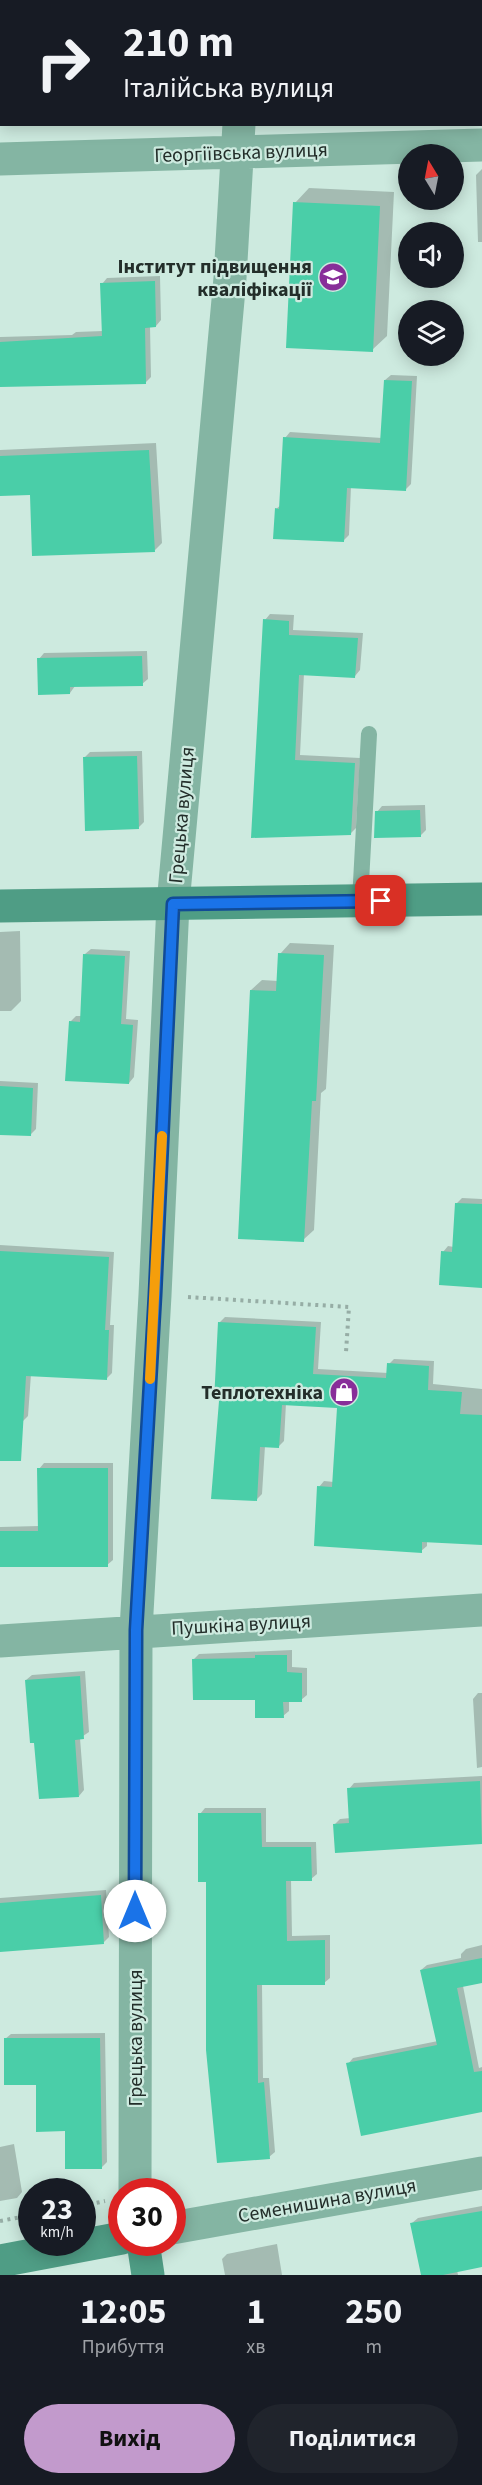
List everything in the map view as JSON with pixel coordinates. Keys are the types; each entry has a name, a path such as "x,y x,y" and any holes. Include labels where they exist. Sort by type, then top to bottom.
{"street":[{"name":"Георгіївська вулиця","path":"0,159 238,138 482,145"},
{"name":"Грецька вулиця","path":"135,2178 136,1630 155,1295 173,904 230,278 238,138"},
{"path":"0,906 482,899"},
{"name":"Пушкіна вулиця","path":"0,1641 136,1630 482,1610"},
{"name":"Семенишина вулиця","path":"186,2226 482,2173"},
{"path":"0,2261 108,2241"},
{"path":"145,2256 148,2275"}],"lane":[{"path":"360,901 369,734"}],"path":[{"path":"155,1295 349,1307 346,1352"},
{"path":"0,2222 18,2218"}],"building":[{"path":"293,202 380,206 373,352 286,348"},
{"path":"155,281 156,327 145,328 146,384 0,387 0,342 102,336 100,283"},
{"path":"384,380 412,381 406,491 347,488 344,542 273,539 275,508 279,509 283,437 380,443"},
{"path":"149,450 155,552 32,556 30,495 0,496 0,456"},
{"path":"263,619 289,621 289,635 358,638 355,678 299,675 295,760 355,763 351,835 251,838"},
{"path":"142,656 143,686 70,687 70,694 38,695 37,658"},
{"path":"137,756 139,829 85,831 83,757"},
{"path":"420,810 421,837 374,838 375,811"},
{"path":"278,953 324,955 316,1101 312,1101 304,1242 238,1239 250,990 276,991"},
{"path":"83,954 125,956 121,1024 133,1025 129,1084 65,1081 69,1021 80,1022"},
{"path":"0,1086 33,1088 31,1136 0,1135"},
{"path":"455,1203 482,1204 482,1288 439,1285 441,1251 452,1252"},
{"path":"0,1251 109,1257 105,1330 109,1330 107,1380 26,1376 21,1461 0,1461"},
{"path":"218,1322 316,1327 313,1374 386,1378 387,1363 429,1366 428,1390 462,1392 460,1414 482,1415 482,1545 422,1542 422,1553 314,1546 317,1486 332,1487 337,1408 282,1405 279,1448 260,1447 257,1501 211,1499 219,1401 214,1401"},
{"path":"37,1468 108,1468 108,1567 0,1567 0,1531 38,1531"},
{"path":"255,1655 287,1655 287,1672 302,1673 302,1702 283,1702 284,1718 255,1718 255,1700 193,1700 192,1659 255,1658"},
{"path":"80,1676 84,1739 75,1740 79,1797 39,1799 34,1743 30,1743 25,1680"},
{"path":"480,1781 482,1844 335,1853 333,1824 349,1823 347,1788"},
{"path":"198,1813 261,1813 262,1847 311,1847 312,1881 286,1881 287,1941 325,1940 325,1985 257,1985 258,2083 264,2082 270,2159 217,2163 206,2050 206,1882 198,1882"},
{"path":"101,1895 104,1944 0,1952 0,1903"},
{"path":"482,1958 482,1983 457,1988 474,2072 482,2071 482,2112 361,2136 346,2063 437,2045 420,1970"},
{"path":"4,2038 100,2038 102,2169 65,2169 65,2131 36,2132 36,2085 4,2085"},
{"path":"482,2211 482,2267 443,2275 421,2275 410,2223"}],"slow traffic":[{"path":"150,1379 162,1136"}],"place":[{"name":"Інститут підвищення кваліфікації","path":"333,277"},
{"name":"Теплотехніка","path":"344,1392"}],"route":[{"path":"135,1911 136,1630 155,1295 173,904 381,901"}]}
